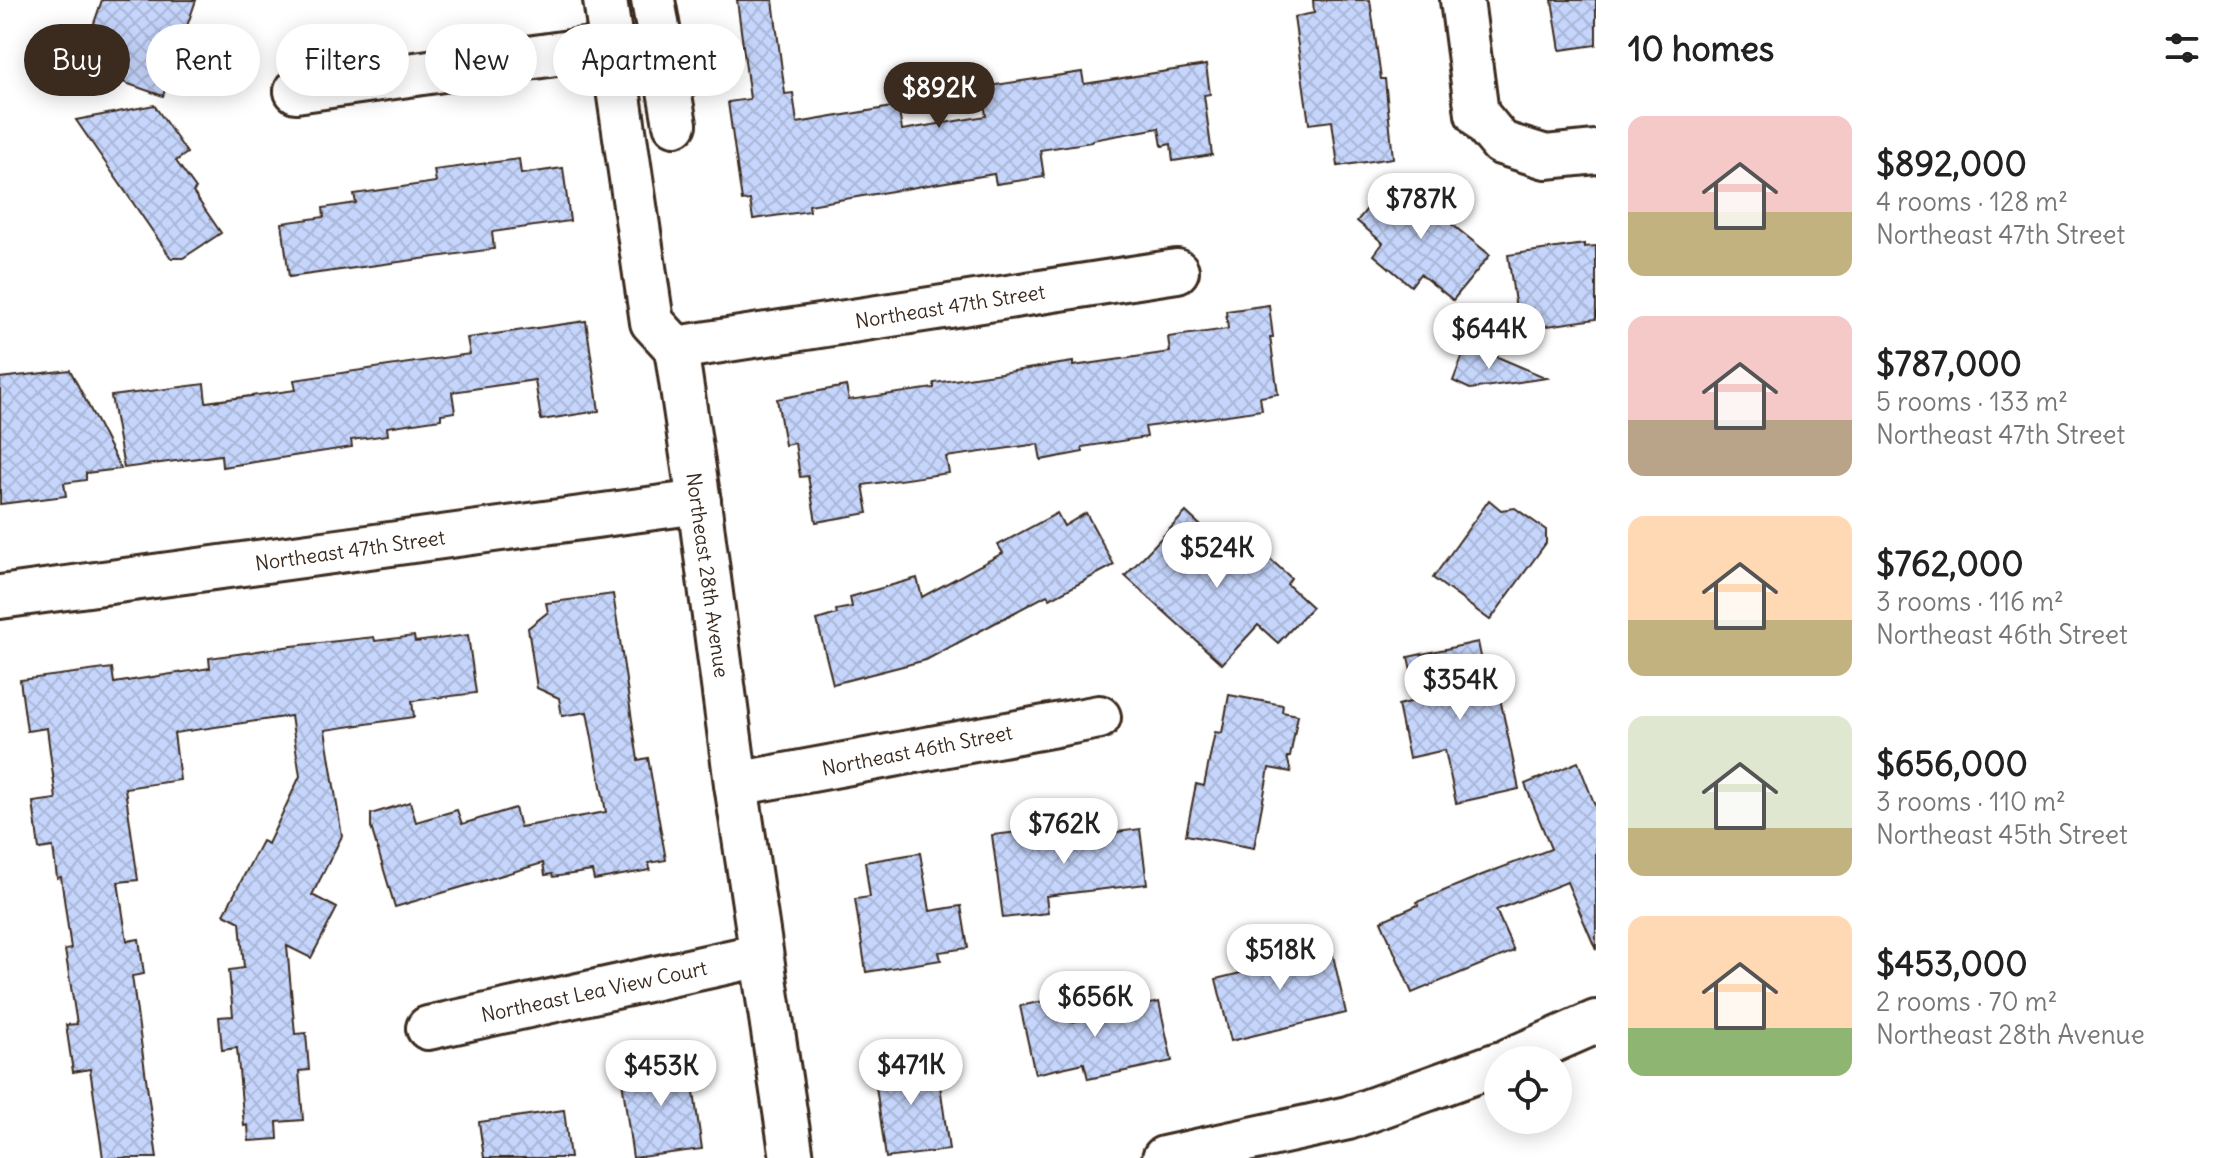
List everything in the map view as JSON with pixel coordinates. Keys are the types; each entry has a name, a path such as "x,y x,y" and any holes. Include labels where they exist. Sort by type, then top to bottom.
{"street":[{"path":"605,0 609,24"},
{"path":"653,0 675,124"},
{"path":"1462,0 1477,114 1501,143 1546,157 1596,152"},
{"path":"409,75 553,54"},
{"path":"619,96 652,322 676,348"},
{"name":"Northeast 47th Street","path":"676,348 1177,271"},
{"name":"Northeast 28th Avenue","path":"676,348 736,784 792,1158"},
{"name":"Northeast 47th Street","path":"0,597 699,502"},
{"name":"Northeast 46th Street","path":"736,784 1099,717"},
{"name":"Northeast Lea View Court","path":"428,1028 761,955"},
{"path":"1541,1046 1596,1022"},
{"path":"1167,1158 1348,1118 1484,1069"}],"building":[{"path":"102,0 196,0 188,24 146,24 146,90 130,85 130,24 94,24"},
{"path":"737,0 773,0 785,94 793,93 797,123 898,106 902,130 986,116 982,87 1082,72 1084,84 1206,65 1210,94 1204,95 1212,155 1173,161 1171,144 1162,146 1159,128 1040,150 1044,177 996,184 994,174 809,205 810,211 753,219 750,200 742,201 728,102 750,99 745,61 745,24 740,24"},
{"path":"1313,0 1370,0 1381,79 1385,79 1393,158 1338,166 1332,121 1309,124 1294,17 1314,13"},
{"path":"1552,0 1596,0 1596,45 1560,50"},
{"path":"154,105 187,153 176,161 221,233 183,258 171,258 76,120"},
{"path":"519,159 521,174 563,168 570,221 492,232 494,249 289,277 282,223 324,217 323,208 356,203 354,194 436,182 434,170"},
{"path":"1393,177 1490,255 1453,300 1420,274 1411,286 1374,255 1383,243 1357,221"},
{"path":"1584,244 1584,247 1596,246 1596,319 1519,330 1508,255"},
{"path":"1269,305 1278,394 1260,397 1262,410 1145,427 1147,437 1082,447 1083,452 1041,460 1038,444 946,457 949,473 863,485 868,513 816,522 808,476 800,477 795,443 785,445 777,399 846,386 849,400 934,388 934,383 1073,362 1073,366 1170,352 1168,337 1228,329 1226,311"},
{"path":"586,321 599,411 541,420 535,380 452,392 455,412 441,414 441,419 387,427 388,435 351,440 352,447 222,467 221,455 124,468 111,396 204,384 206,402 296,390 294,380 470,354 467,338"},
{"path":"1467,344 1547,378 1470,389 1453,381"},
{"path":"70,370 121,469 86,473 86,480 64,483 66,496 0,504 0,378"},
{"path":"1489,500 1501,510 1515,508 1546,530 1546,543 1490,620 1433,578"},
{"path":"1186,512 1243,565 1258,548 1291,578 1287,584 1312,607 1278,643 1258,625 1222,664 1125,576"},
{"path":"1057,513 1064,526 1086,513 1114,565 1050,599 1047,595 926,660 833,684 817,620 837,614 836,610 852,607 850,597 917,578 922,597 1003,553 998,545"},
{"path":"613,594 638,760 648,758 666,860 649,863 650,870 594,880 592,871 553,877 552,874 545,875 543,863 395,907 371,827 371,814 410,802 416,822 457,810 462,824 515,808 520,827 606,812 587,712 562,716 559,698 537,688 528,628 548,612 546,603"},
{"path":"468,635 476,693 412,701 414,717 325,730 342,836 312,895 337,908 311,958 287,946 295,1034 306,1033 309,1070 299,1071 303,1120 277,1122 278,1139 249,1141 248,1125 244,1126 237,1048 222,1050 219,1017 233,1016 229,970 244,968 240,922 224,914 262,841 268,844 300,776 291,716 174,733 180,780 125,788 138,880 118,882 127,941 139,939 144,974 132,976 157,1158 103,1158 90,1069 73,1072 66,1025 77,1024 65,950 71,949 61,877 57,878 53,847 39,849 33,802 56,799 47,728 27,731 20,680 112,668 114,683 210,668 209,658 292,646 374,637 375,641 414,636 415,642"},
{"path":"1478,642 1486,681 1496,679 1519,789 1456,803 1445,750 1409,758 1398,705 1418,700 1408,657"},
{"path":"1229,695 1283,705 1282,712 1298,715 1290,757 1287,757 1291,772 1269,768 1254,848 1186,835 1196,784 1204,786 1215,732 1222,733"},
{"path":"1578,762 1596,808 1596,950 1567,882 1496,910 1514,951 1412,993 1381,921 1418,905 1417,902 1551,849 1525,784"},
{"path":"1093,828 1094,835 1140,829 1147,884 1046,896 1048,913 1003,918 992,835 1043,829 1043,834"},
{"path":"920,853 930,911 961,906 968,948 939,952 941,960 866,972 855,899 870,897 865,862"},
{"path":"1285,940 1289,961 1332,951 1346,1013 1231,1041 1216,979 1257,969 1251,948"},
{"path":"1067,996 1072,1022 1159,1002 1172,1061 1088,1079 1084,1063 1035,1074 1020,1006"},
{"path":"936,1056 949,1150 886,1158 873,1065"},
{"path":"689,1057 702,1149 633,1158 620,1066"},
{"path":"564,1110 570,1158 484,1158 479,1122"}]}
